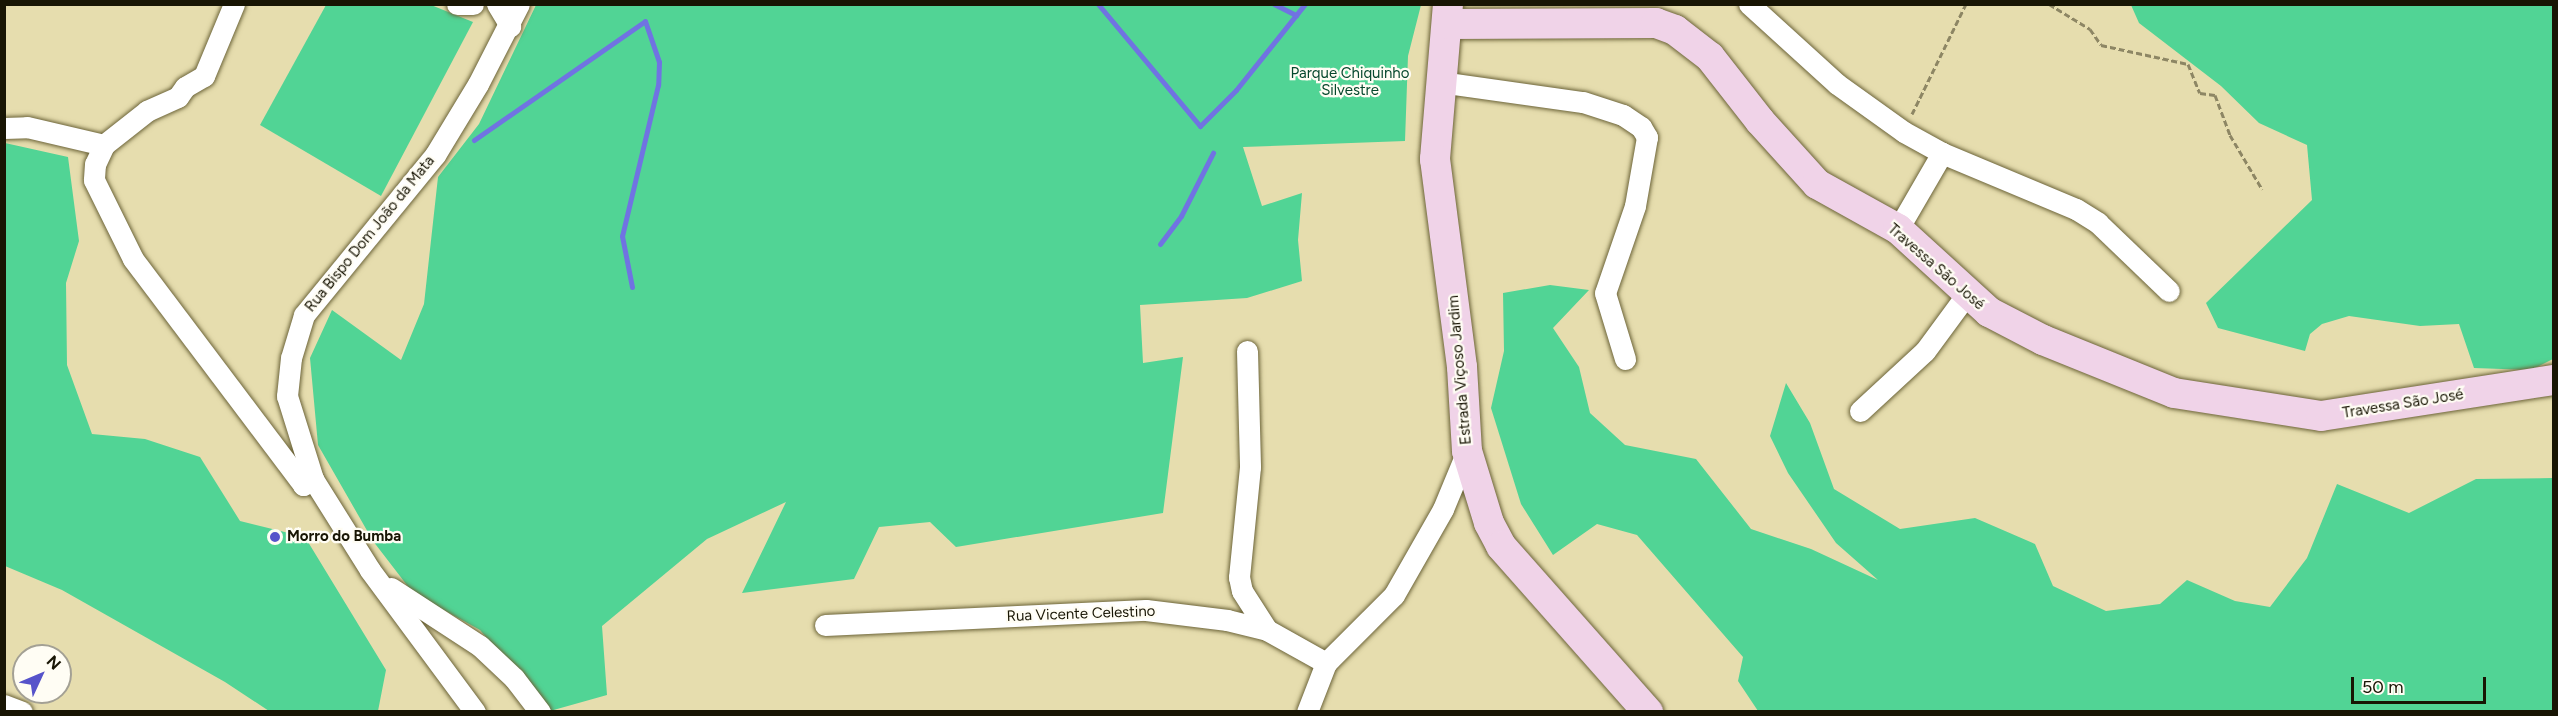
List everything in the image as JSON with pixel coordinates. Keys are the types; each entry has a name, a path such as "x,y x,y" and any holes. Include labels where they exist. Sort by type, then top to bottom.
{"street":[{"path":"234,4 204,76 185,87 178,97 147,111 104,145 95,164 94,180 133,259 303,485 313,479"},
{"path":"457,4 472,4"},
{"path":"1749,4 1837,84 1904,132 1942,153 2076,209 2098,223 2169,291"},
{"name":"Rua Bispo Dom João da Mata","path":"370,570 313,479 287,396 291,358 304,315 435,155 506,10"},
{"name":"Estrada Viçoso Jardim","path":"1448,14 1440,82 1435,159 1462,367 1467,451 1489,523 1501,546 1648,711"},
{"name":"Travessa São José","path":"1448,14 1656,23 1675,30 1710,57 1760,122 1818,184 1898,229 1967,294 2007,322 2124,375 2174,393 2279,412 2321,416 2362,412 2553,380"},
{"path":"1440,82 1583,102 1623,114 1641,127 1647,137 1635,207 1605,293 1625,358"},
{"path":"4,128 27,127 104,145"},
{"path":"1898,229 1942,153"},
{"path":"1860,411 1925,351 1967,294"},
{"path":"1246,351 1250,467 1239,577 1242,591 1267,630"},
{"path":"1307,711 1326,663 1394,595 1443,509 1467,451"},
{"path":"370,570 475,711"},
{"path":"370,570 405,599 480,646 514,678 540,711"},
{"name":"Rua Vicente Celestino","path":"825,625 1146,610 1227,620 1267,630 1326,663"},
{"path":"4,705 21,711"}],"path":[{"path":"1904,132 1966,4"},
{"path":"2049,4 2090,28 2102,45 2188,64 2200,93 2215,95 2230,135 2262,189"}],"green space":[{"path":"326,5 431,5 473,22 381,196 260,125"},
{"name":"Parque Chiquinho Silvestre","path":"536,5 1421,5 1408,56 1405,141 1243,147 1262,206 1302,193 1298,240 1302,281 1247,298 1140,305 1143,363 1183,357 1163,513 956,547 930,522 879,527 854,579 742,593 786,502 707,539 602,626 607,695 550,711 480,630 413,593 373,541 318,445 310,358 332,310 401,360 424,304 438,177 479,124"},
{"path":"2131,5 2553,5 2553,359 2531,370 2474,368 2459,324 2420,326 2349,316 2322,324 2310,334 2305,351 2218,328 2206,303 2312,200 2307,145 2259,123 2221,86 2139,23"},
{"path":"5,143 68,157 79,241 66,283 67,365 92,434 145,439 200,457 240,521 305,537 386,670 378,711 269,711 225,682 62,590 5,566"},
{"path":"1550,285 1589,290 1553,328 1579,367 1590,413 1625,445 1696,459 1751,529 1811,549 1878,580 1836,543 1788,473 1770,436 1786,383 1810,423 1834,489 1900,529 1975,518 2035,544 2053,586 2106,611 2160,604 2187,580 2235,601 2270,607 2307,558 2337,484 2409,513 2476,479 2553,478 2553,711 1758,711 1738,681 1743,657 1637,535 1597,524 1553,555 1521,504 1491,408 1504,351 1503,293"}],"waterway":[{"path":"1098,4 1200,126 1236,90 1305,4"},
{"path":"1274,4 1296,15"},
{"path":"474,140 645,21 659,62 658,85 622,236 632,287"},
{"path":"1160,244 1181,216 1213,153"}],"place":[{"name":"Morro do Bumba","path":"275,537"}]}
